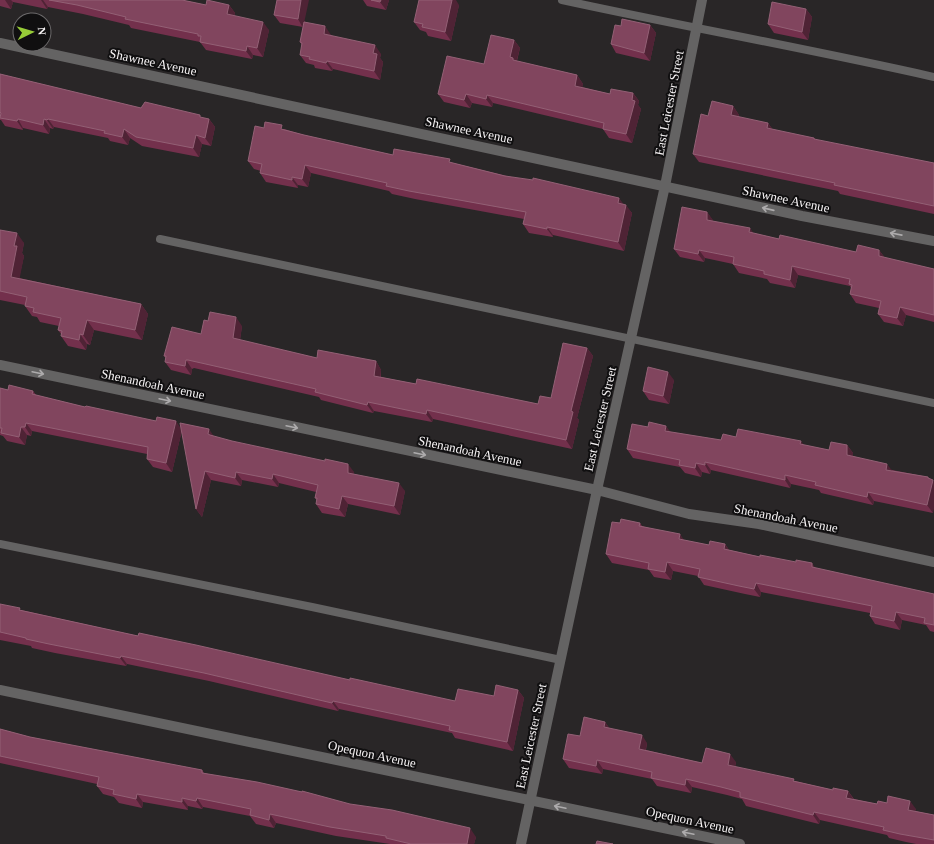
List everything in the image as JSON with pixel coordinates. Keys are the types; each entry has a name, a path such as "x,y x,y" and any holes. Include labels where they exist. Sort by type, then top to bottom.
{"street":[{"name":"East Leicester Street","path":"520,844 597,490 666,186 702,0"},
{"name":"Shawnee Avenue","path":"0,43 802,216 934,241"},
{"name":"Shenandoah Avenue","path":"0,365 597,490 689,514 759,524 934,562"},
{"name":"Opequon Avenue","path":"0,690 740,844"}],"lane":[{"path":"562,0 697,29 851,58 934,77"},
{"path":"160,239 934,403"},
{"path":"0,544 320,608 560,660"}],"building":[{"path":"49,0 182,0 206,5 207,0 229,5 227,14 263,22 257,48 247,46 246,51 200,42 201,36 198,36 198,34 125,19 126,17"},
{"path":"277,0 301,0 298,19 274,15"},
{"path":"419,0 452,0 445,32 422,27 423,24 414,22"},
{"path":"772,2 806,9 802,32 768,24"},
{"path":"622,19 650,25 644,53 611,44 615,25 621,26"},
{"path":"304,22 325,26 324,34 375,45 373,53 377,54 374,71 327,61 326,63 300,55 302,43 300,42"},
{"path":"491,35 514,40 510,57 513,58 513,60 577,75 575,86 610,94 611,89 633,93 632,100 635,101 626,134 603,129 604,123 487,95 486,99 466,94 464,100 438,94 447,56 484,64"},
{"path":"0,74 141,108 145,102 200,115 200,117 209,119 205,138 196,135 193,148 136,137 124,129 122,137 104,133 105,131 48,119 44,119 43,125 18,119 17,121 0,118"},
{"path":"712,101 733,106 731,115 768,123 767,128 934,163 934,206 834,185 835,183 693,154 701,114 708,116"},
{"path":"265,122 282,125 281,129 304,135 393,155 394,149 450,159 449,162 505,176 533,180 533,178 619,198 618,203 626,205 618,242 547,227 547,229 523,224 526,212 409,191 386,186 387,183 305,165 302,179 292,177 292,180 260,173 262,164 248,161 255,126 264,128"},
{"path":"682,207 707,212 707,220 750,228 749,232 779,239 780,235 856,252 858,245 879,250 879,256 934,269 934,315 900,307 897,318 878,314 881,301 850,294 852,285 849,284 850,279 792,266 790,280 764,274 764,271 733,264 734,257 699,250 698,254 674,249"},
{"path":"0,230 17,233 14,246 17,246 11,277 141,304 135,330 87,320 83,335 80,334 79,340 61,336 62,331 58,330 61,318 33,312 34,308 25,306 27,297 0,291"},
{"path":"210,312 236,317 233,338 317,358 318,350 376,361 374,376 416,384 417,379 538,404 540,396 551,398 563,343 587,348 571,411 573,412 566,440 427,410 426,414 368,402 367,405 315,392 316,389 188,360 186,360 185,366 165,362 166,356 164,356 172,327 201,334 204,320 208,321"},
{"path":"648,367 668,372 663,396 643,391"},
{"path":"9,385 33,391 32,394 85,407 156,421 157,417 176,421 166,463 147,459 148,447 26,423 25,427 21,427 19,437 1,433 0,388 8,390"},
{"path":"649,422 666,426 665,431 721,440 723,434 736,437 738,429 801,441 800,444 829,450 831,442 847,445 847,455 887,464 886,470 928,477 933,480 927,505 868,492 867,497 815,485 816,482 785,475 785,480 705,462 705,465 696,463 695,468 679,465 680,460 627,449 632,424 648,427"},
{"path":"180,423 209,429 208,434 232,441 325,461 325,459 348,464 348,473 399,483 394,506 342,496 339,509 316,504 317,498 315,498 318,485 273,474 272,479 236,472 235,478 205,471 196,509"},
{"path":"621,519 640,523 639,526 680,534 679,539 709,545 710,541 725,544 724,549 760,557 760,555 796,562 796,560 812,563 812,567 934,594 934,625 924,623 925,618 896,612 894,621 870,616 872,606 756,583 754,589 698,577 700,569 667,562 665,572 648,569 649,563 606,554 612,522 620,523"},
{"path":"0,604 20,608 19,610 138,636 139,633 350,680 350,678 455,701 458,689 494,696 496,685 518,690 507,742 449,730 450,726 333,701 332,703 204,673 121,656 120,658 49,644 0,632"},
{"path":"584,717 605,722 604,727 642,735 639,749 702,763 706,748 730,754 728,765 794,779 793,781 833,790 833,788 848,791 846,798 877,804 878,801 887,803 888,796 910,801 908,810 934,815 934,840 900,834 883,830 884,827 814,812 813,815 740,797 740,792 686,779 685,785 651,778 652,772 597,760 596,766 563,759 568,734 580,736"},
{"path":"0,729 30,737 202,770 202,773 302,791 350,804 392,810 470,828 467,844 411,844 386,838 386,836 330,827 270,814 269,820 250,815 251,809 197,798 196,801 182,798 182,802 137,794 136,799 113,794 114,790 97,786 99,777 0,756"},
{"path":"597,841 613,844 596,844"}]}
